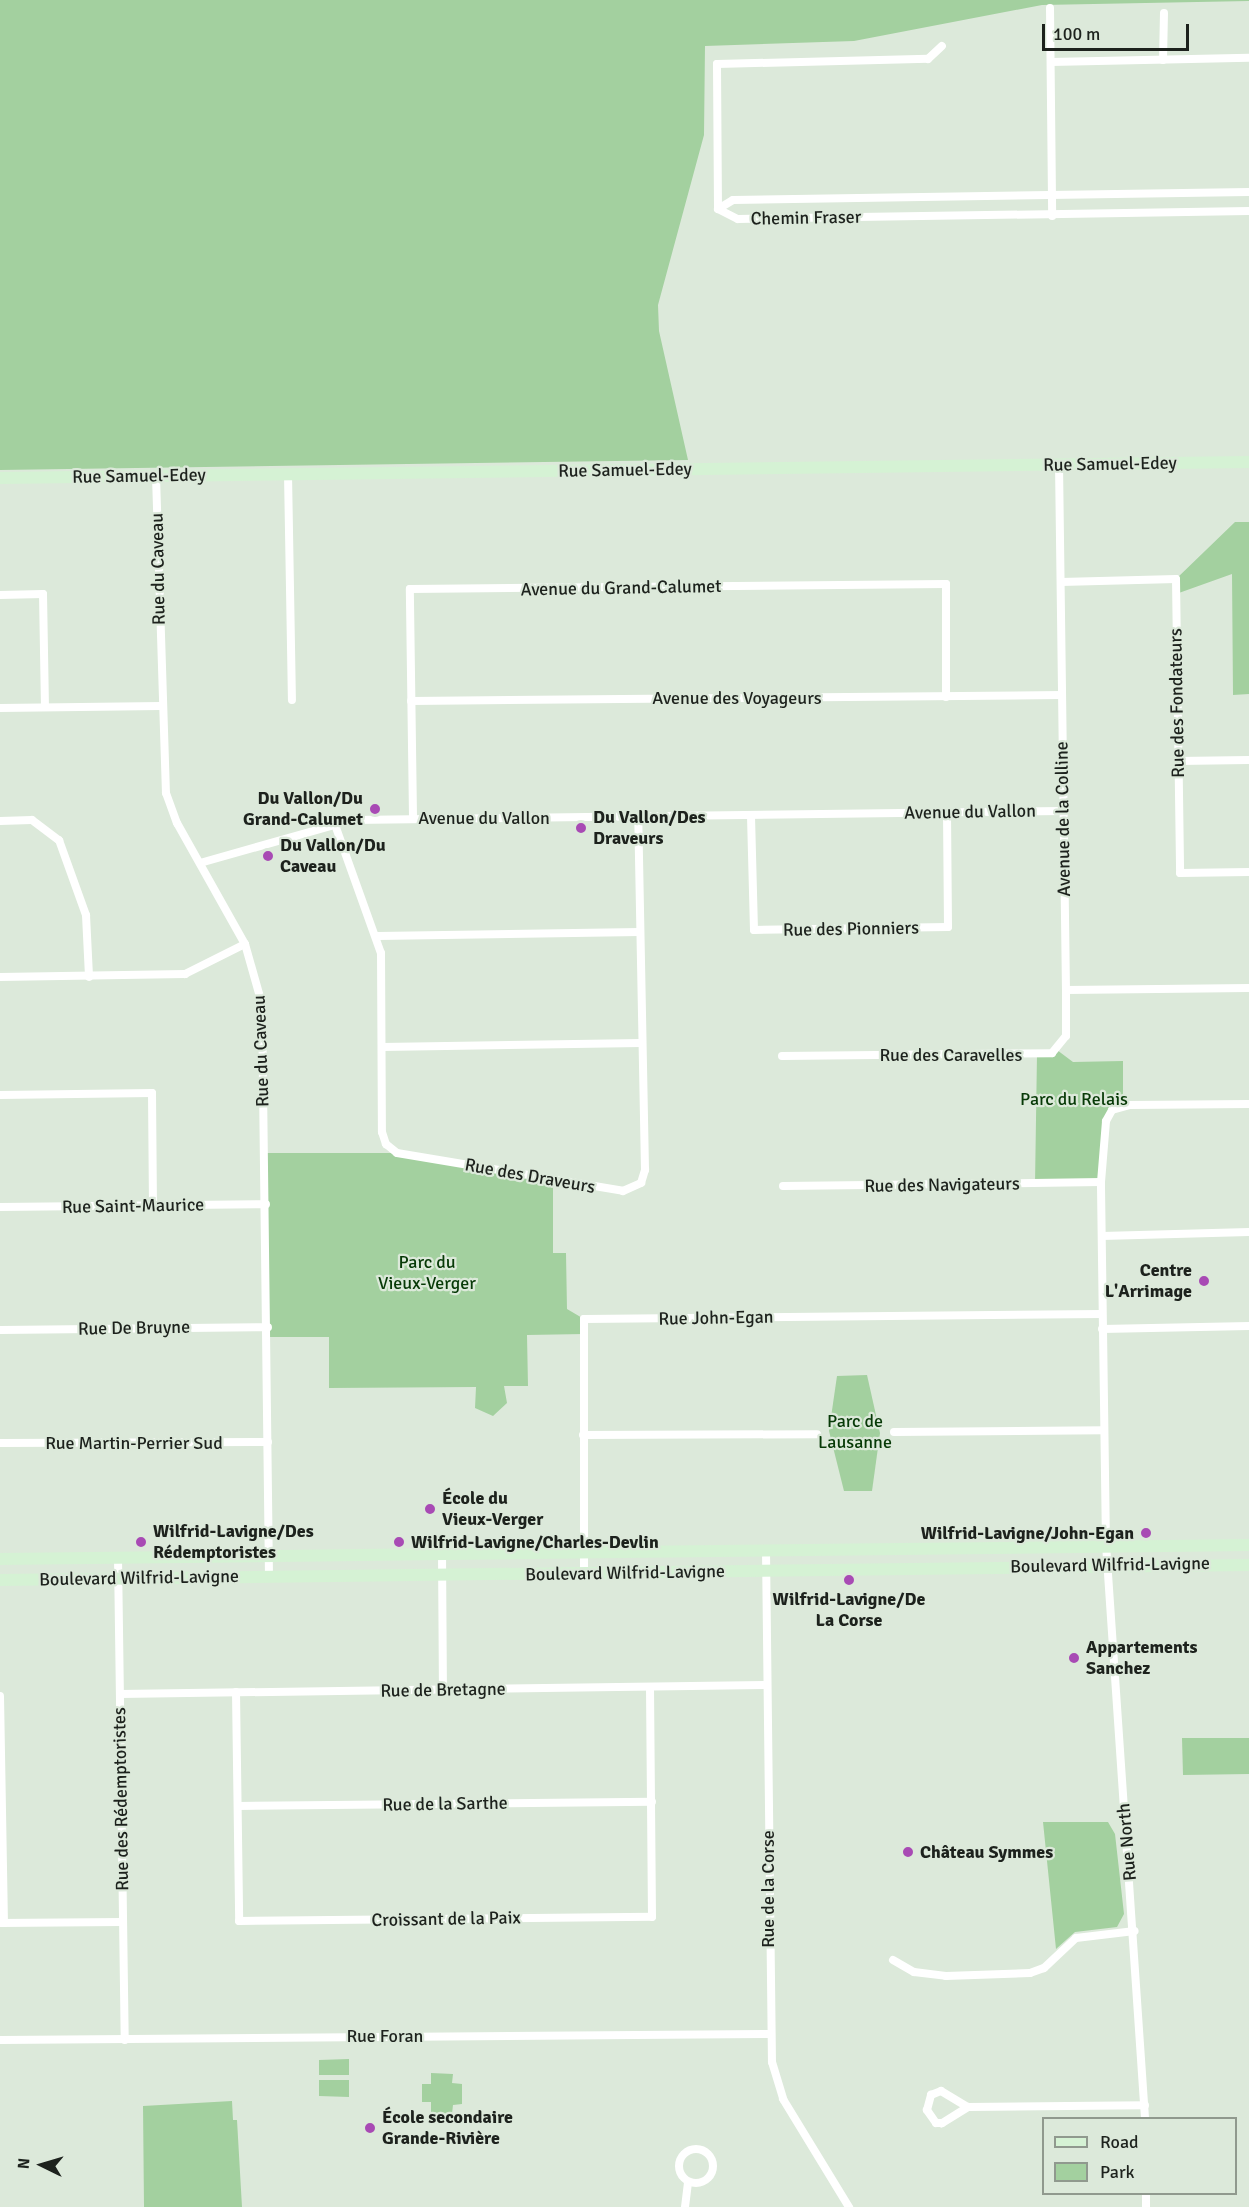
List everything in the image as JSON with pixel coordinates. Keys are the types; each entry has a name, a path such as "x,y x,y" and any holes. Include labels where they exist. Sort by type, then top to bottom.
{"main road":[{"name":"Rue Samuel-Edey","path":"0,478 1249,462"},
{"name":"Boulevard Wilfrid-Lavigne","path":"0,1559 583,1550 766,1551 1249,1545"},
{"name":"Boulevard Wilfrid-Lavigne","path":"0,1580 1249,1565"}],"street":[{"path":"1050,8 1052,216"},
{"path":"1163,60 1164,13"},
{"path":"718,209 717,64 928,59 942,46"},
{"path":"1051,62 1249,58"},
{"name":"Chemin Fraser","path":"718,209 733,201 1249,192"},
{"name":"Chemin Fraser","path":"718,209 738,219 1052,216 1249,211"},
{"name":"Avenue de la Colline","path":"1059,464 1066,990"},
{"path":"288,474 292,700"},
{"name":"Rue du Caveau","path":"156,476 161,706 166,793 200,862 245,944 262,1004 268,1326 269,1576"},
{"name":"Rue des Fondateurs","path":"1061,582 1176,579 1180,873 1249,872"},
{"name":"Avenue du Grand-Calumet","path":"413,817 410,590 946,584 946,697"},
{"path":"0,595 43,594 45,707"},
{"name":"Avenue des Voyageurs","path":"411,701 1062,695"},
{"path":"0,708 161,706"},
{"path":"1178,761 1249,760"},
{"name":"Avenue du Vallon","path":"200,862 334,822 413,817 638,818 1063,811"},
{"name":"Rue des Pionniers","path":"751,816 754,930 925,928 948,927 947,812"},
{"name":"Rue des Draveurs","path":"334,822 378,936 382,1132 397,1153 623,1191 640,1183 645,1170 638,818"},
{"path":"0,821 32,820 58,840 86,915 89,977"},
{"path":"378,936 640,932"},
{"path":"0,977 185,974 245,944"},
{"path":"1066,990 1249,988"},
{"name":"Rue des Caravelles","path":"782,1056 1052,1053 1065,1036 1066,990"},
{"path":"382,1047 641,1043"},
{"path":"0,1095 152,1093 153,1205"},
{"path":"1108,1565 1101,1182 1106,1121 1117,1107 1249,1104"},
{"name":"Rue des Navigateurs","path":"783,1186 1101,1182"},
{"name":"Rue Saint-Maurice","path":"0,1207 266,1204"},
{"path":"1102,1236 1249,1233"},
{"name":"Rue John-Egan","path":"584,1574 584,1319 1102,1314"},
{"name":"Rue De Bruyne","path":"0,1330 268,1326"},
{"path":"1102,1329 1249,1326"},
{"path":"894,1432 1104,1430"},
{"path":"583,1436 816,1434"},
{"name":"Rue Martin-Perrier Sud","path":"0,1443 268,1442"},
{"name":"Rue de la Corse","path":"766,1551 769,2034 776,2085 849,2207"},
{"path":"442,1553 443,1690"},
{"name":"Rue des Rédemptoristes","path":"118,1558 125,2040"},
{"name":"Rue North","path":"1108,1565 1135,1931 1145,2117"},
{"name":"Rue de Bretagne","path":"120,1694 766,1685"},
{"name":"Croissant de la Paix","path":"236,1692 239,1921 652,1917 650,1688"},
{"path":"0,1696 2,1923 122,1922"},
{"name":"Rue de la Sarthe","path":"238,1806 652,1802"},
{"path":"893,1960 914,1972 946,1976 1030,1973 1044,1968 1076,1938 1135,1931"},
{"name":"Rue Foran","path":"0,2040 769,2034"},
{"path":"968,2107 941,2091 931,2095 927,2110 936,2123 942,2123 968,2107 1145,2104"},
{"path":"685,2207 688,2182 678,2169 680,2158 693,2149 704,2151 711,2159 711,2174 698,2184 688,2182"}],"green space":[{"path":"0,0 1249,1 1042,5 854,41 705,46 704,135 658,305 659,331 688,460 0,470"},
{"path":"1235,522 1249,522 1249,694 1233,695 1232,574 1176,594 1176,579"},
{"name":"Parc du Relais","path":"1057,1050 1073,1062 1123,1061 1123,1106 1108,1115 1101,1182 1035,1184 1037,1054"},
{"name":"Parc du Vieux-Verger","path":"265,1153 397,1153 553,1180 553,1253 566,1253 567,1309 584,1319 584,1334 527,1335 528,1386 504,1386 507,1403 493,1416 475,1408 476,1387 329,1388 329,1337 269,1337"},
{"name":"Parc de Lausanne","path":"867,1375 880,1433 872,1491 844,1491 829,1431 837,1376"},
{"path":"1182,1738 1249,1738 1249,1774 1183,1775"},
{"path":"1043,1822 1108,1822 1115,1834 1124,1914 1117,1927 1075,1932 1056,1949"},
{"path":"349,2059 349,2075 319,2075 319,2060"},
{"path":"431,2073 453,2074 452,2083 462,2084 462,2104 453,2105 452,2114 431,2113 431,2102 422,2102 422,2084 431,2084"},
{"path":"319,2080 349,2080 349,2097 319,2096"},
{"path":"232,2101 233,2120 237,2120 242,2207 144,2207 143,2106"}],"place":[{"name":"Du Vallon/Du Grand-Calumet","path":"375,809"},
{"name":"Du Vallon/Des Draveurs","path":"581,828"},
{"name":"Du Vallon/Du Caveau","path":"268,856"},
{"name":"Centre L'Arrimage","path":"1204,1281"},
{"name":"École du Vieux-Verger","path":"430,1509"},
{"name":"Wilfrid-Lavigne/John-Egan","path":"1146,1533"},
{"name":"Wilfrid-Lavigne/Des Rédemptoristes","path":"141,1542"},
{"name":"Wilfrid-Lavigne/Charles-Devlin","path":"399,1542"},
{"name":"Wilfrid-Lavigne/De La Corse","path":"849,1580"},
{"name":"Appartements Sanchez","path":"1074,1658"},
{"name":"Château Symmes","path":"908,1852"},
{"name":"École secondaire Grande-Rivière","path":"370,2128"}]}
